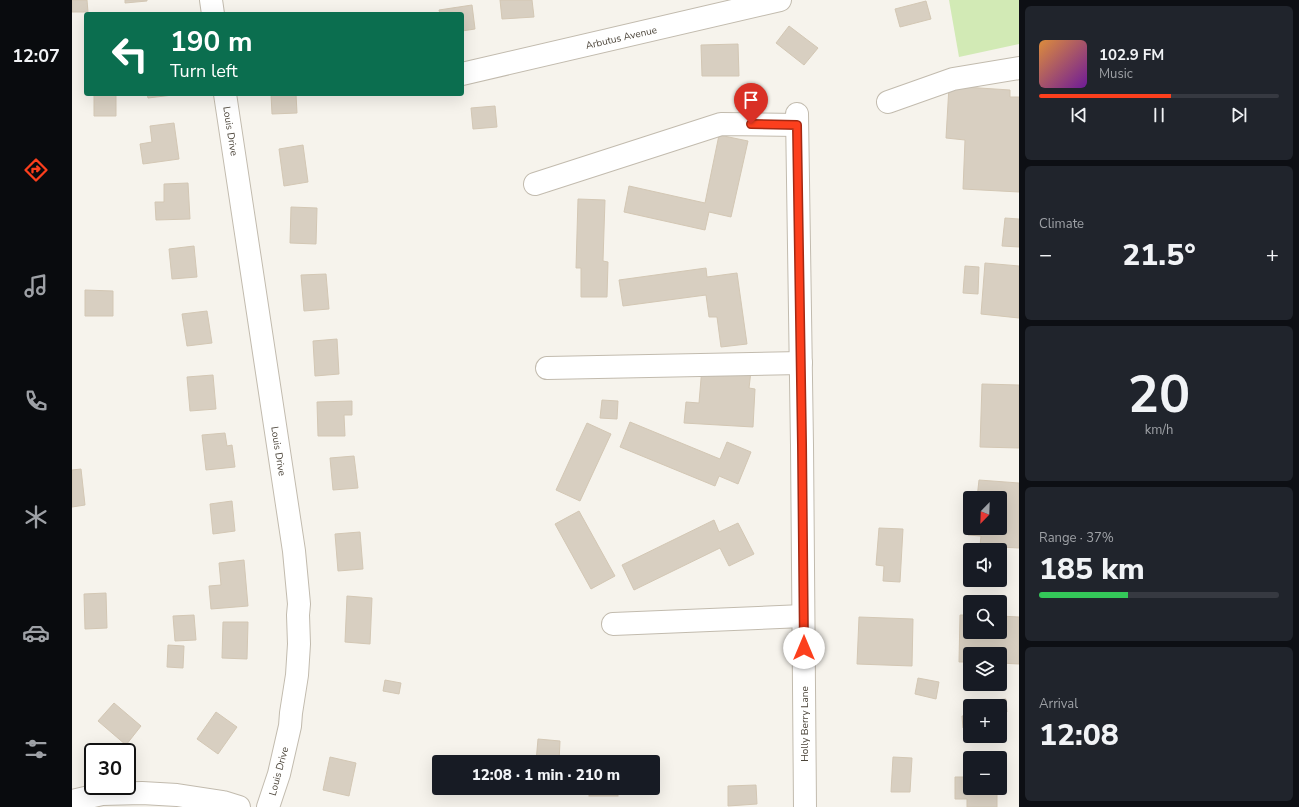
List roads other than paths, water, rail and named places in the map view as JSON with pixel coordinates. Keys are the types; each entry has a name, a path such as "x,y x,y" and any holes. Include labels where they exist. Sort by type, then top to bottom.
{"street":[{"path":"211,0 213,12"},
{"name":"Arbutus Avenue","path":"464,74 780,0"},
{"path":"888,102 953,80 1019,68"},
{"name":"Louis Drive","path":"225,96 293,544 300,604 298,615 299,644 297,675 290,726 268,807"},
{"name":"Holly Berry Lane","path":"535,184 721,124 797,119 805,807"},
{"path":"547,368 801,363"},
{"path":"613,624 803,616"},
{"path":"72,801 102,794 142,793 177,795 223,802 239,807"}]}
